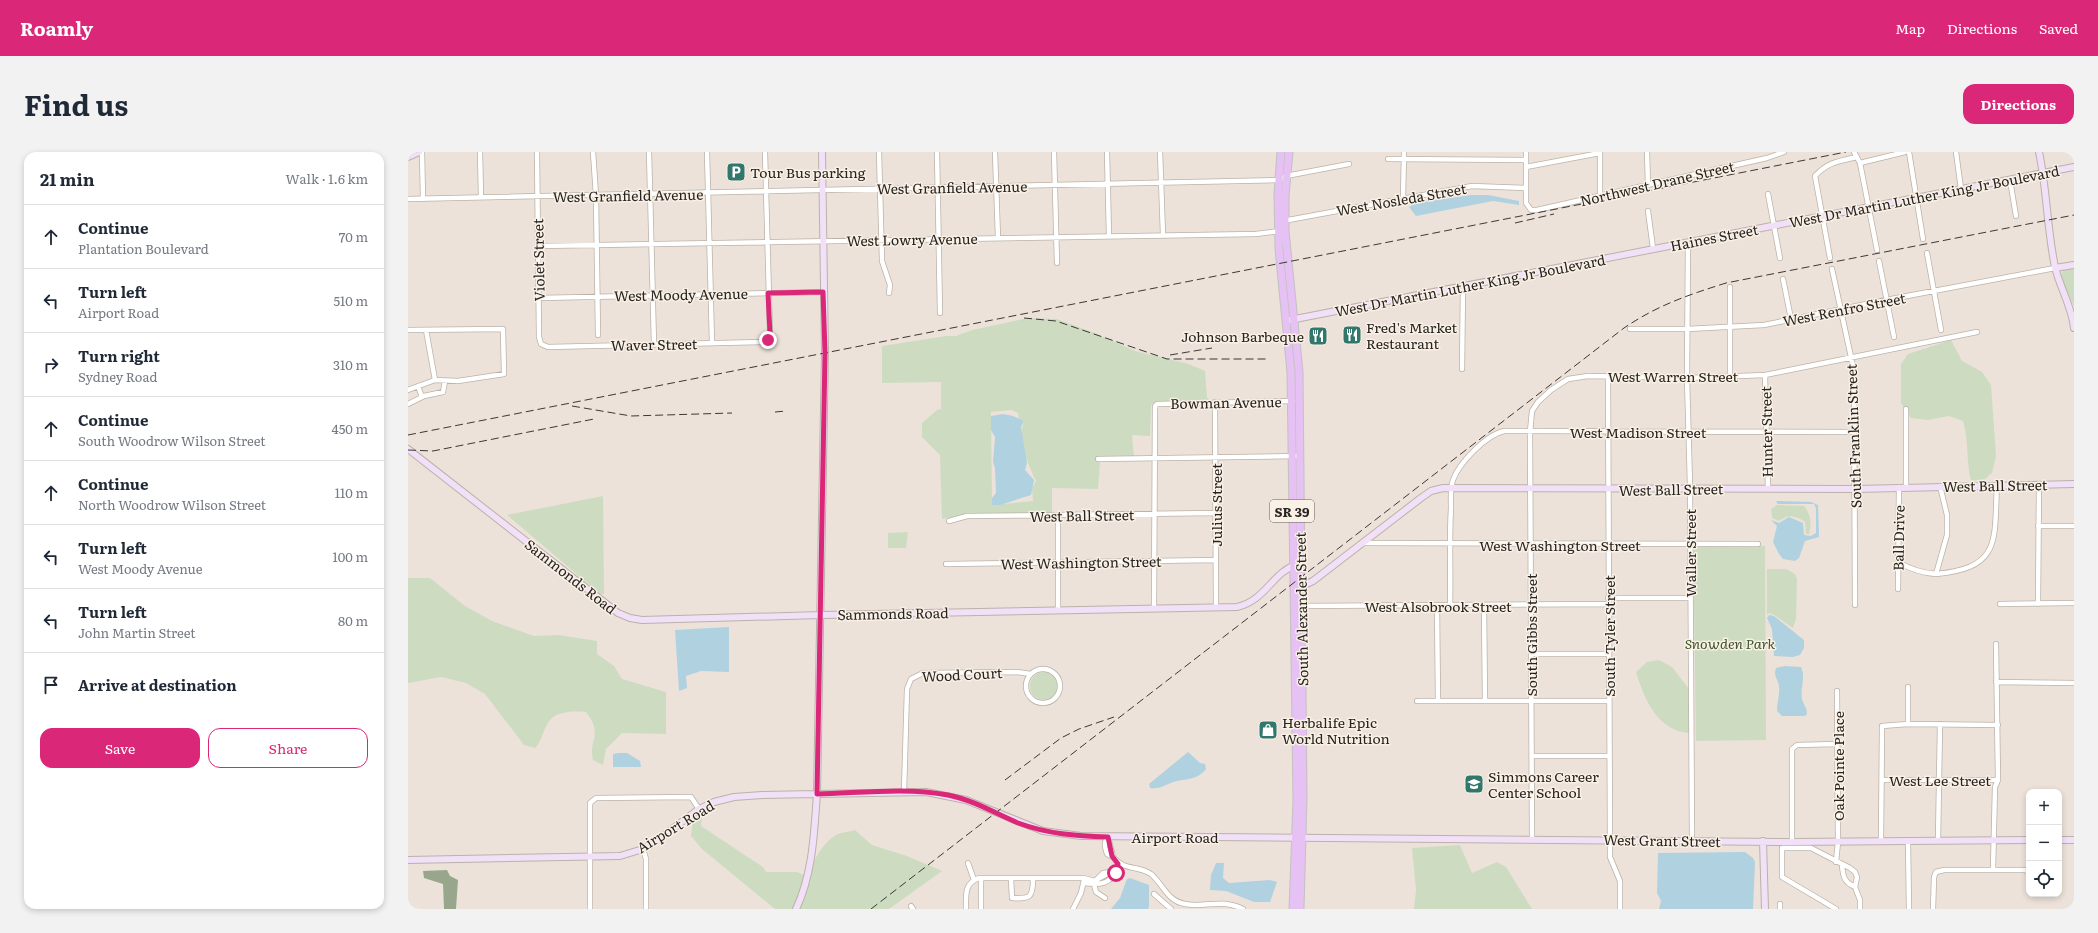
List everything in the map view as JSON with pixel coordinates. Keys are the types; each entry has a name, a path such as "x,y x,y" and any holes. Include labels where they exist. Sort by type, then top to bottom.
{"main road":[{"name":"SR 39","path":"1281,152 1279,180 1282,231"},
{"name":"SR 39","path":"1281,222 1289,152"},
{"name":"South Alexander Street","path":"1282,231 1290,320 1291,372 1295,401 1300,778 1298,838 1293,909"},
{"name":"South Alexander Street","path":"1296,565 1300,587 1297,606"},
{"name":"South Alexander Street","path":"1298,838 1300,909"}],"street":[{"path":"408,156 420,152 423,199"},
{"path":"480,152 481,197"},
{"name":"Violet Street","path":"537,152 541,344"},
{"path":"593,152 596,195 598,335"},
{"path":"649,152 654,344"},
{"path":"707,152 712,343"},
{"path":"765,152 768,293"},
{"path":"796,909 807,879 812,858 817,794 825,353 822,152"},
{"path":"879,152 882,261 890,285 889,293"},
{"path":"937,152 940,239 940,313"},
{"path":"995,152 998,238"},
{"path":"1054,152 1058,263"},
{"path":"1107,152 1109,236"},
{"path":"1160,152 1163,235"},
{"path":"1403,198 1404,152"},
{"path":"1526,152 1526,188"},
{"path":"1647,152 1648,185"},
{"name":"Northwest Drane Street","path":"1526,188 1526,203 1529,208 1537,210 1767,158 1784,152"},
{"path":"1854,152 1860,162 1870,206 1877,250"},
{"path":"1860,162 1905,152"},
{"path":"1909,152 1918,198 1923,239"},
{"path":"1956,152 1961,189"},
{"path":"2039,152 2043,173 2046,220 2055,268 2072,311 2074,328"},
{"path":"1526,167 1600,153 1600,196"},
{"path":"1830,258 1815,176 1823,166 1857,157"},
{"path":"1388,159 1526,160"},
{"name":"West Granfield Avenue","path":"408,199 1161,184 1279,180 1286,176 1349,164"},
{"name":"West Dr Martin Luther King Jr Boulevard","path":"1774,226 2074,167"},
{"path":"2010,180 2016,216"},
{"name":"West Nosleda Street","path":"1281,222 1472,186 1526,188"},
{"path":"1768,194 1780,258"},
{"path":"1648,211 1653,248"},
{"name":"Haines Street","path":"1653,248 1774,226"},
{"name":"West Lowry Avenue","path":"538,246 1056,236 1256,234 1282,231"},
{"name":"Waller Street","path":"1688,242 1687,378 1690,488 1692,841"},
{"name":"West Dr Martin Luther King Jr Boulevard","path":"1290,320 1653,248"},
{"path":"1926,253 1941,330"},
{"path":"1879,261 1894,337"},
{"path":"2055,268 2074,265"},
{"name":"West Renfro Street","path":"1630,329 1687,329 1764,325 2055,268"},
{"name":"South Franklin Street","path":"1832,269 1854,371 1856,489 1855,605"},
{"path":"1783,278 1791,319"},
{"path":"1462,369 1463,286"},
{"path":"1730,287 1730,377"},
{"name":"West Moody Avenue","path":"539,298 823,292"},
{"name":"Waver Street","path":"541,344 548,347 763,342 768,340 770,334 768,293"},
{"path":"408,330 503,329 504,374 471,380 435,380 408,390"},
{"path":"426,330 435,380"},
{"name":"West Warren Street","path":"1530,432 1532,411 1538,402 1551,390 1568,379 1588,376 1687,378 1765,375 1977,332"},
{"name":"Hunter Street","path":"1765,375 1768,489"},
{"name":"South Tyler Street","path":"1608,377 1610,490 1608,598 1610,857 1620,881 1620,909"},
{"path":"408,404 422,397 443,392 445,381"},
{"path":"418,386 422,397"},
{"name":"Bowman Avenue","path":"1153,459 1155,406 1157,404 1295,401"},
{"name":"Julius Street","path":"1215,402 1216,607"},
{"name":"Ball Drive","path":"1898,590 1898,562 1906,408"},
{"name":"West Madison Street","path":"1450,605 1449,544 1452,481 1476,448 1495,433 1504,431 1766,433 1854,432"},
{"name":"South Gibbs Street","path":"1530,432 1532,489 1532,839"},
{"name":"Sammonds Road","path":"408,449 618,613 630,618 642,620 1237,607 1252,602 1286,569 1296,565"},
{"path":"1098,459 1295,456"},
{"path":"1153,459 1154,608"},
{"path":"2038,604 2039,484"},
{"name":"West Ball Street","path":"1300,587 1307,585 1431,491 1452,489 1856,489 2074,484"},
{"path":"1898,562 1909,568 1925,573 1936,574 1968,567 1985,558 1992,547 1995,527 1997,485"},
{"path":"1936,574 1947,535 1947,515 1940,486"},
{"name":"West Ball Street","path":"949,521 967,516 1216,513"},
{"path":"1058,516 1058,610"},
{"path":"2038,526 2074,526"},
{"name":"West Washington Street","path":"1362,543 1531,545 1758,544"},
{"name":"West Washington Street","path":"946,564 1216,560"},
{"path":"1608,598 1690,598"},
{"name":"West Alsobrook Street","path":"1297,606 1531,606 1608,604"},
{"path":"2000,604 2074,604"},
{"path":"1437,605 1438,701"},
{"path":"1484,606 1485,701"},
{"path":"1993,870 1995,787 1998,780 1996,644"},
{"path":"1531,654 1609,654"},
{"name":"Wood Court","path":"904,792 907,689 911,679 923,673 1018,672 1031,674 1041,669 1051,671 1056,674 1059,679 1060,690 1053,700 1048,702 1037,702 1028,695 1026,684 1031,674"},
{"path":"1996,682 2074,683"},
{"path":"1908,687 1908,724"},
{"name":"Oak Pointe Place","path":"1836,862 1838,842 1837,691"},
{"path":"1417,701 1609,700"},
{"path":"1881,841 1882,726 1908,724 1998,725"},
{"path":"1938,841 1940,724"},
{"path":"1792,842 1792,750 1797,744 1837,744"},
{"path":"1532,756 1609,756"},
{"name":"West Lee Street","path":"1882,780 1998,780"},
{"name":"Airport Road","path":"408,860 589,858 620,856 643,848 699,809 714,802 734,797 817,794 926,792 966,800 1043,831 1061,834 1108,837 1298,838"},
{"path":"590,909 590,803 596,798 691,797 699,809"},
{"path":"1108,837 1105,841 1107,854 1112,856 1118,864 1148,873 1156,878 1168,894 1183,903 1195,907 1224,903 1243,909"},
{"name":"West Grant Street","path":"1298,838 1792,842 2026,840"},
{"path":"2062,840 2074,840"},
{"path":"1763,841 1765,909"},
{"path":"1908,841 1909,909"},
{"path":"1836,909 1782,877 1781,851 1783,847 1810,847 1855,872 1857,877 1855,887 1860,900 1860,909"},
{"path":"643,848 646,859 646,909"},
{"path":"968,864 974,880"},
{"path":"966,909 966,892 971,881 974,880 981,878 1084,880 1101,886 1114,880 1114,872 1118,864"},
{"path":"1842,865 1843,877 1847,883 1855,887"},
{"path":"1934,909 1934,877 1936,872 2026,870"},
{"path":"1094,883 1114,872"},
{"path":"981,878 981,909"},
{"path":"1011,879 1012,898 1023,898 1030,896 1033,892 1033,879"},
{"path":"1073,909 1079,897 1084,880"},
{"path":"1094,883 1096,892 1105,898"},
{"path":"1154,894 1163,900 1171,909"},
{"path":"1163,900 1168,894"}],"green space":[{"path":"2074,267 2074,306 2065,290 2061,274 2064,269"},
{"path":"1028,318 1057,319 1097,334 1135,351 1189,364 1205,371 1207,398 1210,400 1157,402 1151,405 1150,436 1132,435 1134,457 1096,457 1096,462 1100,462 1098,489 1052,488 1052,514 967,514 942,519 940,455 922,437 922,423 937,410 941,409 941,382 882,383 882,346 946,336 956,336 972,330","holes":["1011,410 1018,413 1019,419 1024,421 1022,428 1024,451 1036,481 1032,488 1033,501 992,505 991,412"]},
{"path":"1951,340 1962,361 1982,372 1991,385 1996,456 1992,473 1985,479 1971,481 1963,421 1949,416 1928,420 1911,418 1901,403 1901,364 1908,354"},
{"path":"603,496 604,594 600,594 507,515"},
{"path":"1777,505 1804,506 1810,519 1809,534 1806,534 1805,522 1798,518 1789,516 1779,521 1772,518 1771,509"},
{"path":"908,532 906,548 888,548 888,533"},
{"name":"Snowden Park","path":"1765,546 1766,740 1696,741 1693,547"},
{"path":"1767,569 1786,569 1795,574 1797,579 1796,619 1793,628 1774,615 1769,613 1767,615"},
{"path":"408,578 430,578 465,606 492,621 534,636 559,635 597,641 597,654 614,666 622,679 666,692 666,734 622,733 606,749 603,765 593,760 592,747 595,732 594,726 586,712 567,712 553,717 548,723 538,745 535,748 524,745 485,694 466,683 441,677 408,683"},
{"path":"1659,660 1672,667 1689,689 1689,733 1678,731 1660,720 1643,692 1636,672 1647,662"},
{"path":"1044,672 1054,676 1058,686 1054,696 1044,700 1034,696 1030,686 1034,676"},
{"path":"702,817 701,826 763,867 766,872 797,872 806,876 793,909 775,909 702,849 691,836 693,821"},
{"path":"855,830 872,845 907,856 942,871 889,909 798,909 811,868 821,849 836,835"},
{"path":"1460,845 1472,873 1497,862 1506,867 1532,909 1414,909 1416,890 1412,848"},
{"path":"447,870 450,876 458,880 456,909 444,909 443,884 424,878 423,871"}],"water":[{"path":"1471,195 1488,195 1519,201 1519,205 1493,201 1416,216 1409,207 1416,203"},
{"path":"1003,414 1013,416 1024,421 1021,427 1027,463 1025,470 1034,480 1031,495 1000,505 992,505 992,498 996,493 995,468 993,462 995,437 991,430 991,416"},
{"path":"1776,502 1811,502 1818,505 1819,537 1805,541 1799,558 1795,561 1783,559 1779,554 1773,542 1777,526 1771,520 1779,523 1789,517 1803,523 1804,535 1811,536 1816,533 1816,508 1814,504 1778,504"},
{"path":"1769,615 1774,616 1804,640 1804,648 1800,655 1793,657 1774,656 1772,629 1767,618"},
{"path":"729,627 729,672 701,671 686,676 687,688 679,691 675,630"},
{"path":"1785,666 1801,667 1803,675 1802,699 1807,712 1805,716 1782,716 1777,711 1779,689 1775,671 1776,668"},
{"path":"1188,752 1200,763 1205,764 1206,769 1200,775 1157,788 1150,788 1149,784"},
{"path":"627,753 640,761 641,767 613,767 613,754"},
{"path":"1745,852 1753,858 1755,862 1753,909 1659,909 1661,901 1657,893 1658,853"},
{"path":"1216,863 1224,863 1223,878 1229,883 1270,880 1277,882 1270,902 1254,902 1226,891 1210,890 1211,875"},
{"path":"1130,878 1149,885 1148,909 1111,909 1120,898 1127,879"}],"railway":[{"path":"408,435 1846,152"},
{"path":"1515,223 1554,214"},
{"path":"871,909 1624,328 1649,313 1674,301 1726,283 2074,215"},
{"path":"1024,318 1056,321 1167,359 1266,359"},
{"path":"1170,355 1212,348"},
{"path":"572,406 631,416 732,413"},
{"path":"775,412 786,411"},
{"path":"408,450 433,451 594,419"},
{"path":"1005,780 1061,738 1079,729 1114,717"}],"place":[{"name":"Tour Bus parking","path":"736,172"},
{"name":"Fred's Market Restaurant","path":"1352,335"},
{"name":"Johnson Barbeque","path":"1318,336"},
{"name":"Herbalife Epic World Nutrition","path":"1268,730"},
{"name":"Simmons Career Center School","path":"1474,784"}],"route":[{"path":"768,340 770,334 768,293 823,292 825,353 817,794 926,792 948,795 966,800 1017,822 1043,831 1081,836 1108,837 1112,856 1118,864 1115,870 1116,873"}]}
